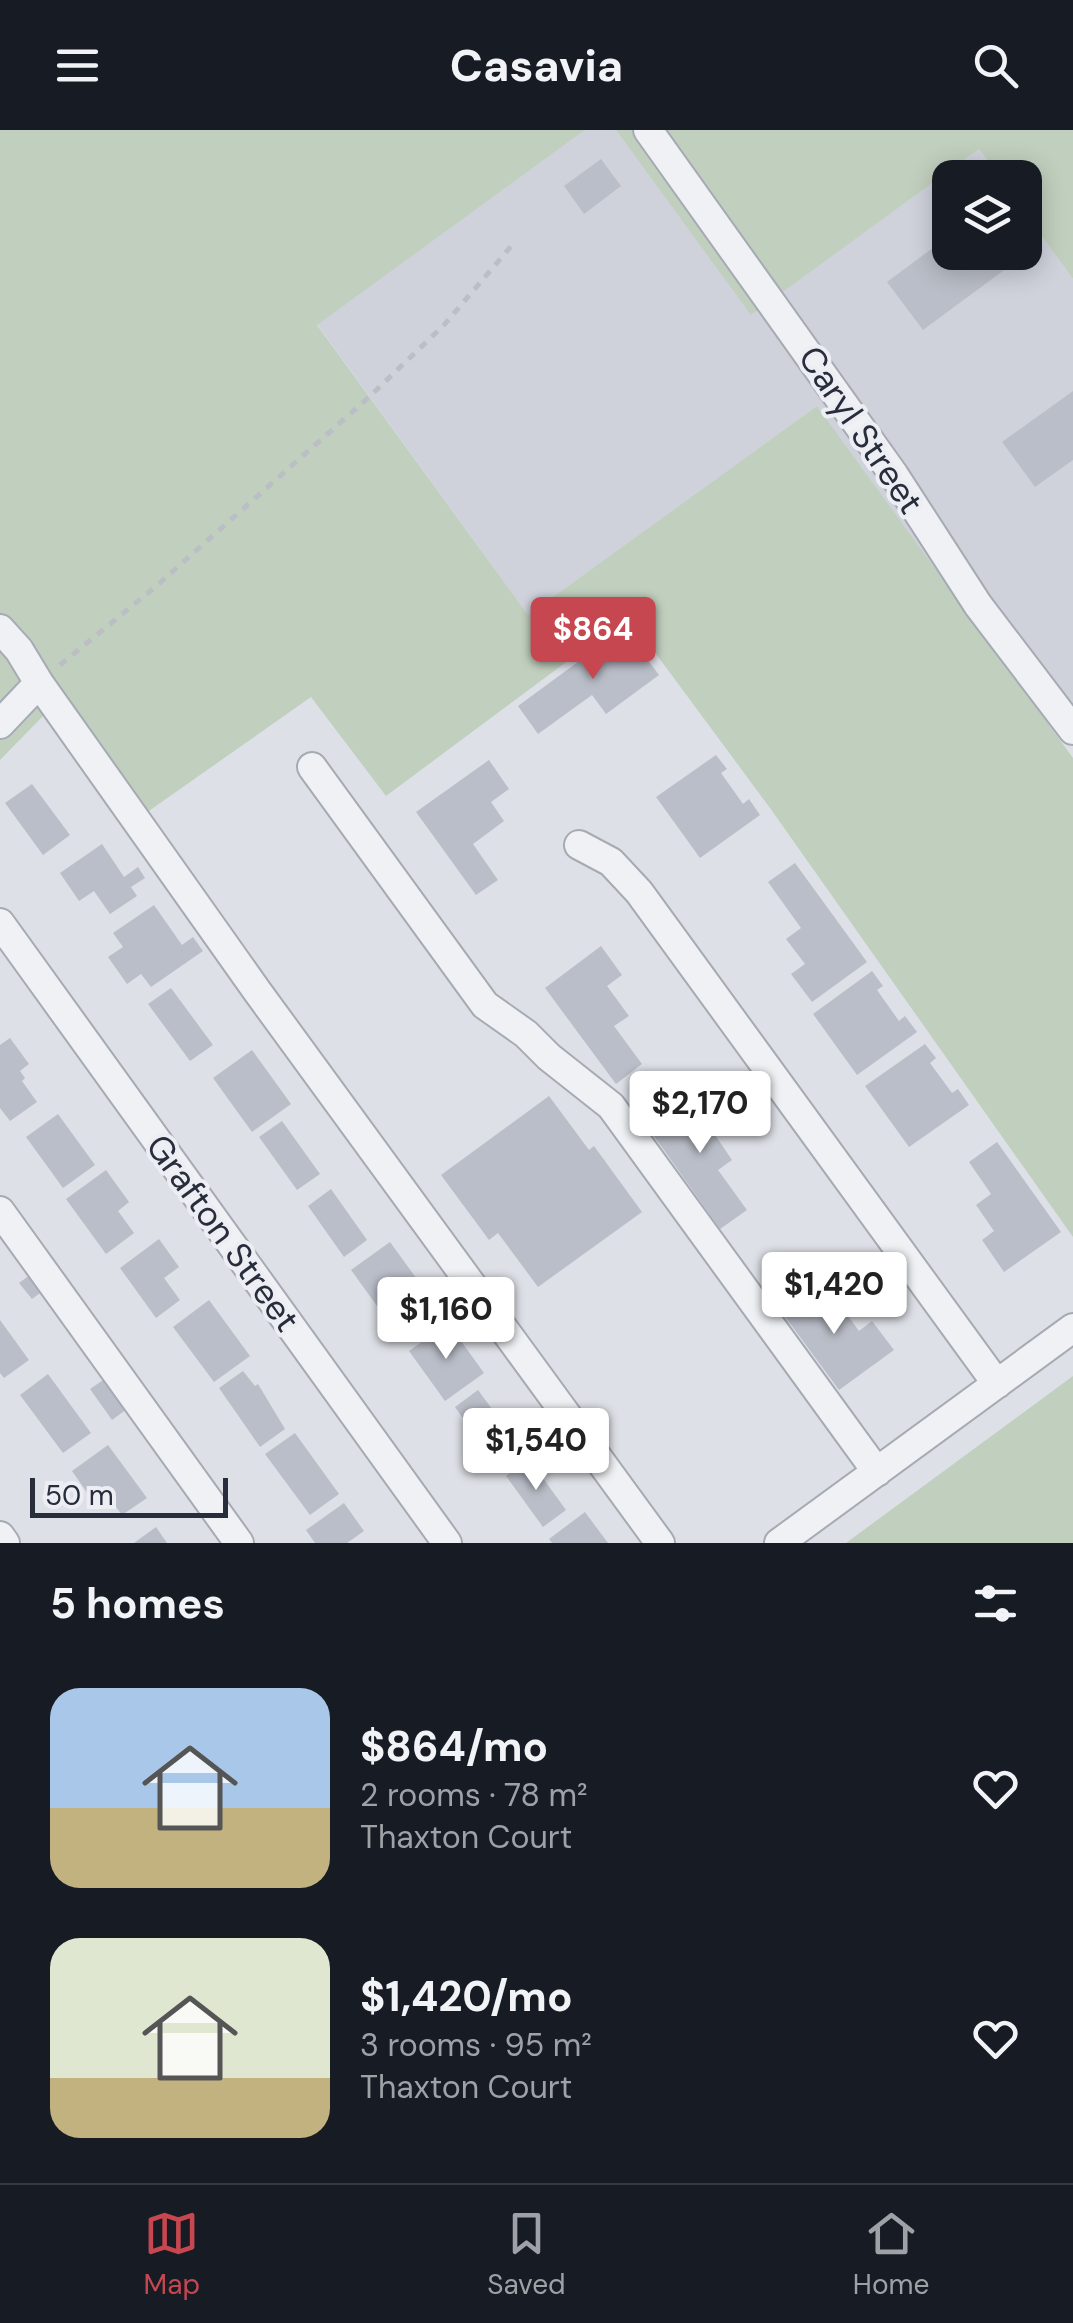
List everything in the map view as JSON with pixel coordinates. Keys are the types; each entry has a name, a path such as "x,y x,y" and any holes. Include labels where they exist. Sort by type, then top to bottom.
{"street":[{"name":"Caryl Street","path":"648,130 894,475 978,605 1073,730"},
{"path":"0,629 20,650 39,683 257,991 660,1543"},
{"path":"0,724 39,683"},
{"path":"312,767 485,1006 526,1034 548,1057 612,1106 876,1472"},
{"path":"578,845 611,862 639,892 997,1384"},
{"name":"Grafton Street","path":"0,922 447,1543"},
{"path":"0,1211 239,1543"},
{"path":"779,1543 1073,1328"},
{"path":"0,1536 5,1543"}],"path":[{"path":"39,683 154,588 369,397 444,325 514,244"}],"shaded area":[{"path":"585,130 616,130 751,314 932,183 932,270 1042,270 1042,236 1073,279 1073,705 1047,723 817,406 528,615 317,324"},
{"path":"979,149 987,160 964,160"}],"green space":[{"path":"0,130 585,130 317,325 528,615 817,406 1073,758 1073,1237 770,808 628,616 386,796 311,697 146,813 47,712 0,760"},
{"path":"616,130 1073,130 1073,279 1042,236 1042,160 987,160 979,149 964,160 932,160 932,183 751,315"},
{"path":"1073,1376 1073,1543 846,1543"}],"building":[{"path":"601,159 621,186 584,214 564,186"},
{"path":"932,248 932,270 1004,270 923,330 887,282"},
{"path":"1073,391 1073,460 1035,487 1002,442"},
{"path":"624,628 659,675 606,714 592,695 538,734 518,706"},
{"path":"716,755 727,769 721,773 743,804 749,799 760,815 700,858 656,797"},
{"path":"489,760 509,789 491,802 504,821 473,844 498,880 476,895 416,812"},
{"path":"32,784 70,835 43,855 5,803"},
{"path":"102,844 124,877 138,867 145,878 131,887 137,896 110,914 94,891 79,901 60,873"},
{"path":"795,863 867,962 812,1002 791,974 805,964 786,939 801,928 768,882"},
{"path":"154,905 182,945 193,937 203,951 151,987 141,974 127,984 108,957 123,947 113,933"},
{"path":"601,946 622,975 607,986 629,1016 614,1026 642,1064 616,1084 545,988"},
{"path":"872,971 883,986 877,990 899,1021 905,1016 917,1032 857,1075 813,1014"},
{"path":"171,988 213,1045 190,1061 148,1004"},
{"path":"10,1038 29,1064 20,1071 25,1078 22,1081 37,1102 10,1121 0,1108 0,1045"},
{"path":"925,1044 936,1058 930,1063 952,1093 958,1089 969,1105 909,1147 865,1086"},
{"path":"252,1050 291,1104 252,1132 213,1078"},
{"path":"702,1091 723,1120 711,1129 732,1160 718,1170 747,1210 720,1229 649,1129"},
{"path":"549,1096 589,1150 594,1146 642,1212 538,1287 498,1233 489,1240 441,1175"},
{"path":"58,1114 95,1165 63,1188 26,1137"},
{"path":"282,1121 320,1174 297,1190 259,1137"},
{"path":"997,1142 1061,1232 1004,1272 982,1240 994,1231 976,1205 991,1194 969,1162"},
{"path":"106,1170 129,1202 118,1211 134,1233 106,1254 66,1199"},
{"path":"331,1189 367,1240 344,1257 308,1206"},
{"path":"159,1239 179,1267 164,1278 180,1300 156,1318 120,1268"},
{"path":"390,1242 427,1293 388,1321 351,1270"},
{"path":"34,1272 47,1288 32,1299 19,1283"},
{"path":"801,1283 825,1315 840,1305 859,1331 872,1321 894,1350 839,1390 775,1303"},
{"path":"209,1300 250,1356 214,1382 173,1327"},
{"path":"0,1320 29,1360 4,1378 0,1373"},
{"path":"448,1323 484,1373 445,1401 409,1351"},
{"path":"243,1371 255,1386 258,1384 285,1429 260,1447 219,1388"},
{"path":"48,1374 91,1433 63,1453 20,1395"},
{"path":"109,1376 131,1406 112,1420 90,1389"},
{"path":"478,1390 514,1439 490,1457 455,1407"},
{"path":"295,1433 339,1494 310,1515 265,1454"},
{"path":"108,1445 147,1498 122,1515 105,1492 93,1501 72,1471"},
{"path":"529,1459 566,1510 543,1527 506,1476"},
{"path":"344,1503 364,1531 347,1543 315,1543 306,1530"},
{"path":"585,1512 608,1543 552,1543 549,1539"},
{"path":"156,1527 167,1543 134,1543"}]}
